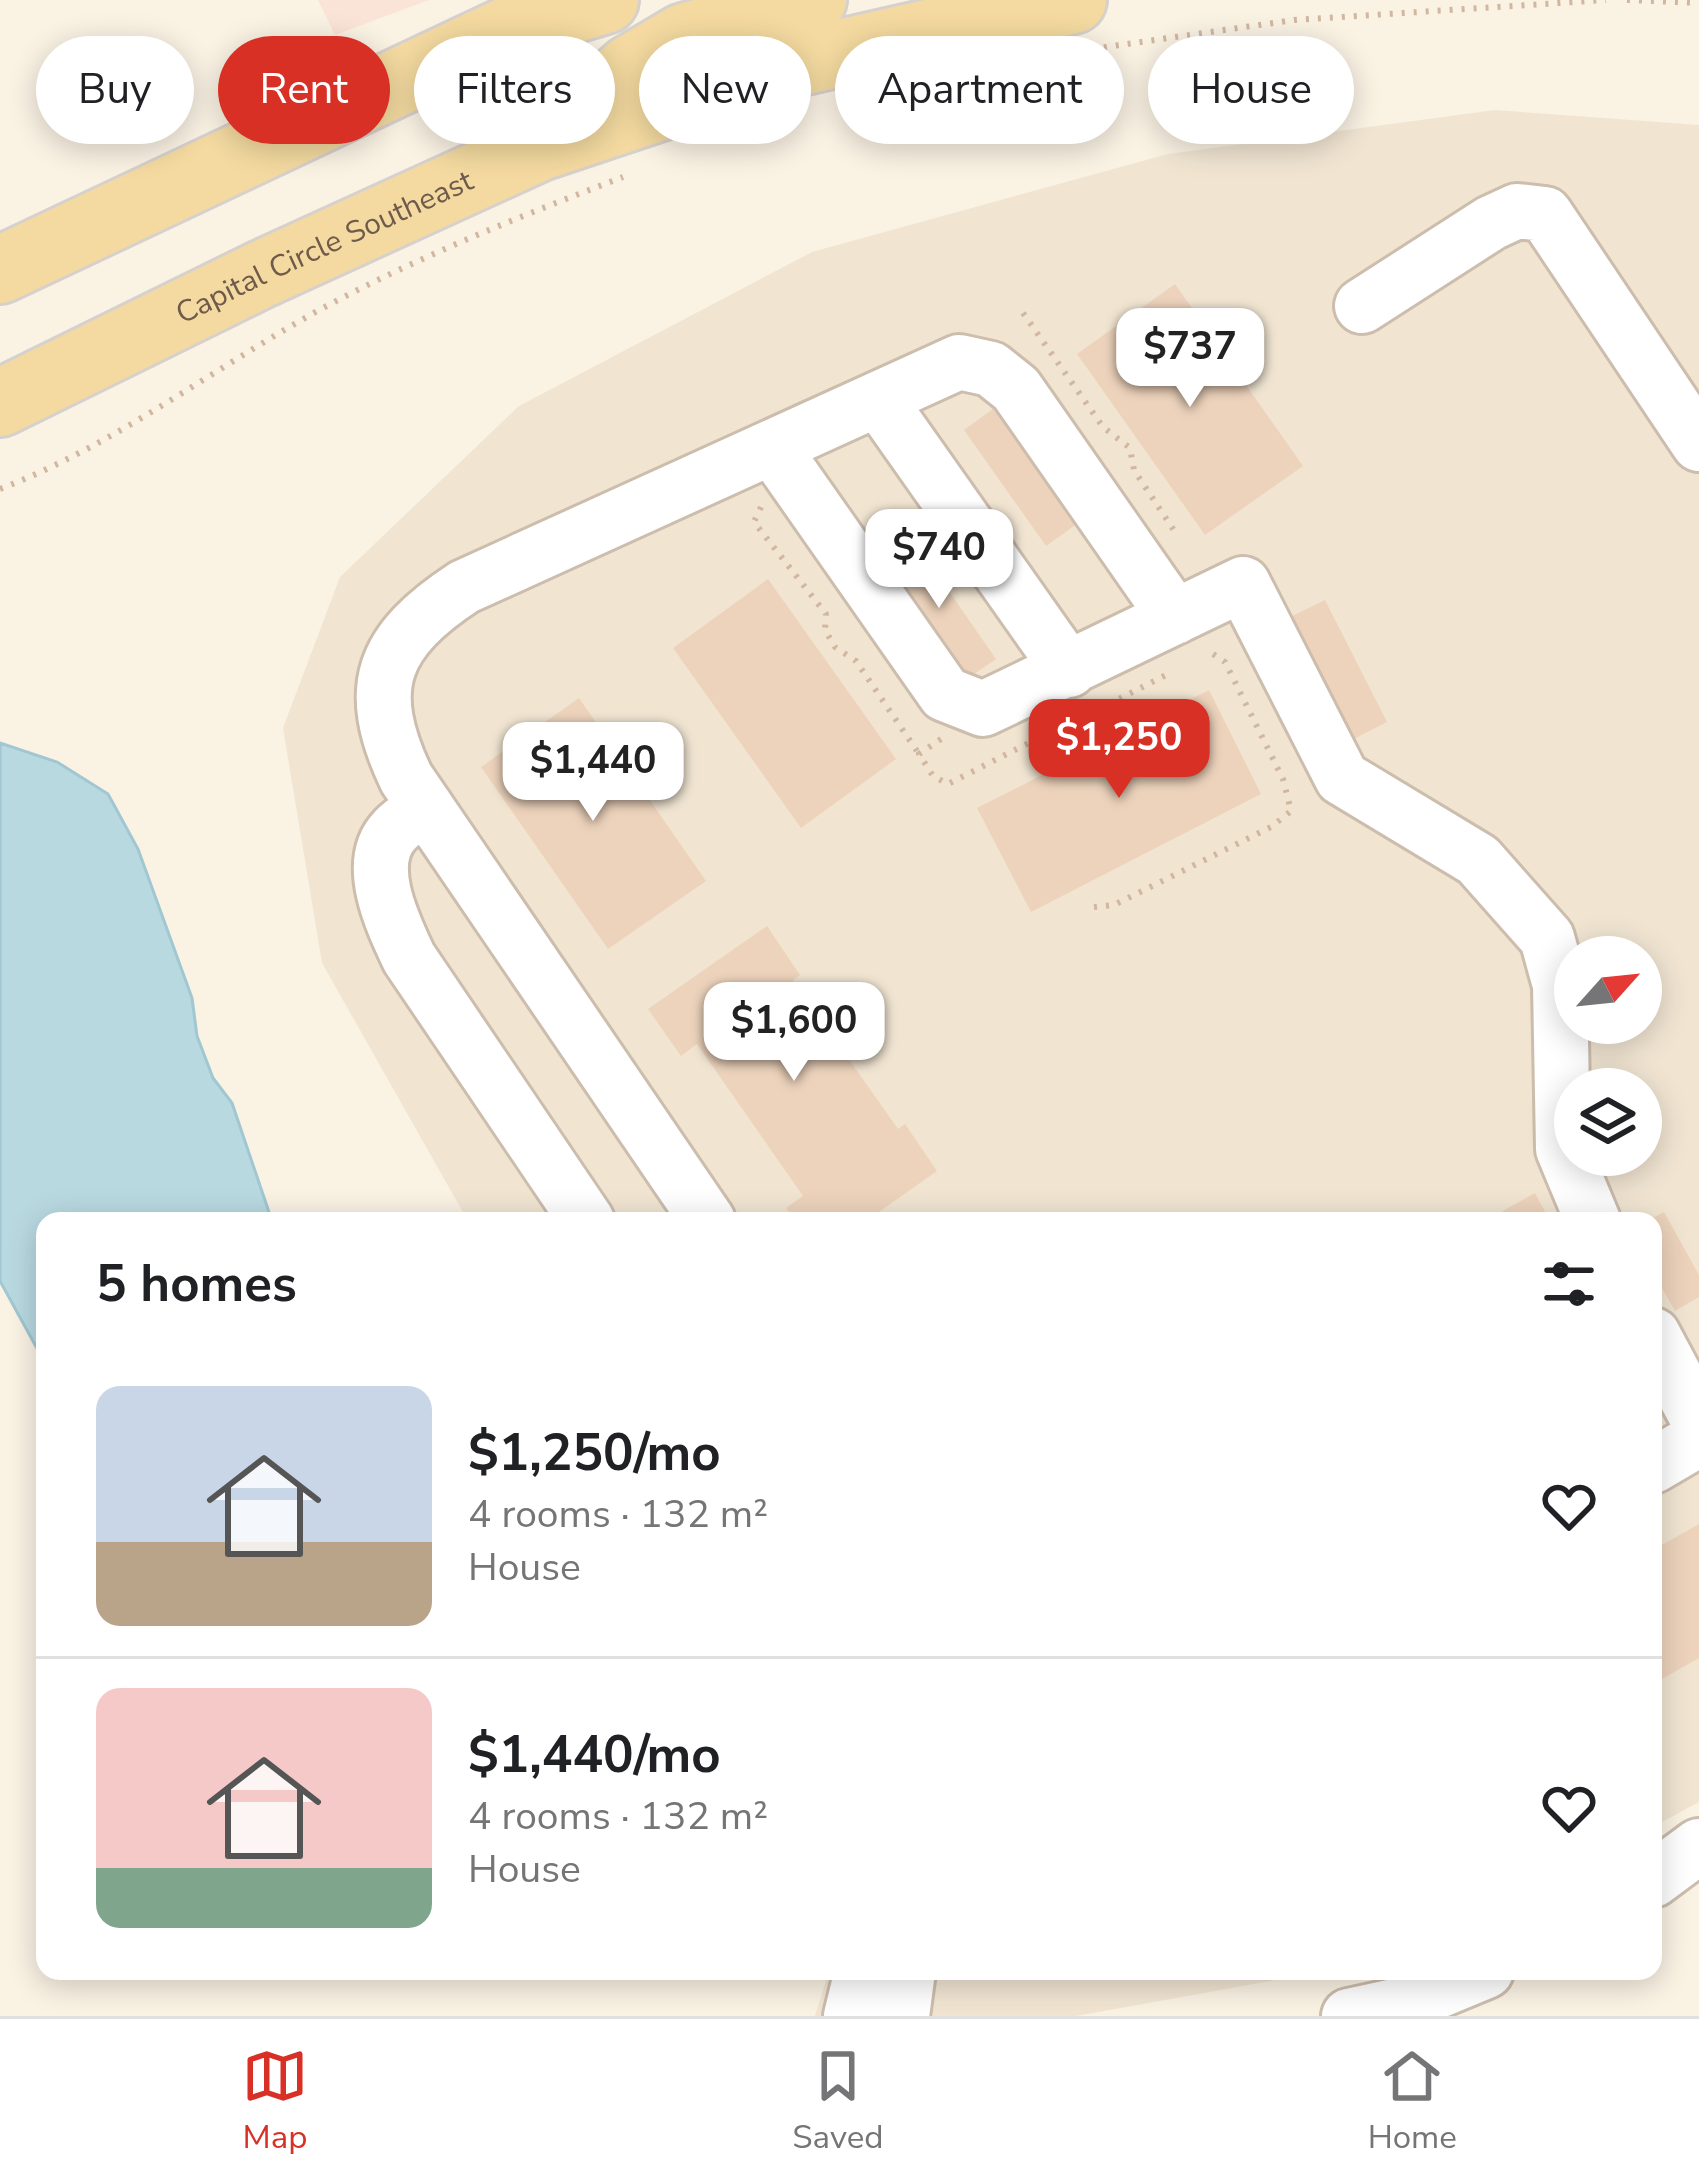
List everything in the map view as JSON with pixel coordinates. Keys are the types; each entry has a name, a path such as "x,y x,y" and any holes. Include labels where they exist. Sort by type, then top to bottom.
{"main road":[{"path":"0,270 515,27 605,0"},
{"path":"540,147 630,70 684,37 813,0"},
{"name":"Capital Circle Southeast","path":"0,404 262,274 540,147 783,66 1076,26"}],"lane":[{"path":"1362,306 1491,223 1517,211 1545,214 1699,444"},
{"path":"702,1212 426,807 389,743 382,689 404,634 464,587 959,362 991,369 1016,389 1193,634"},
{"path":"878,399 1069,670"},
{"path":"765,451 945,694 983,710 1069,670 1193,634 1243,584 1342,778 1478,860 1546,938 1560,985 1563,1149 1589,1212"},
{"path":"426,807 391,832 382,866 387,913 409,958 581,1212"},
{"path":"1662,1353 1699,1421"},
{"path":"1662,1461 1699,1439"},
{"path":"1662,1873 1699,1846"},
{"path":"851,2016 860,1980"},
{"path":"902,2016 907,1980"},
{"path":"1349,2016 1409,2003 1464,1980"}],"path":[{"path":"1076,26 1294,20 1606,0"},
{"path":"1627,0 1699,3"},
{"path":"0,489 84,454 310,315 370,285 635,172"},
{"path":"765,451 768,493 754,522 826,614 825,630 835,647 856,661 919,754"},
{"path":"1094,907 1114,905 1291,812 1292,799 1225,662 1193,634"}],"shaded area":[{"path":"318,0 429,0 335,35"},
{"path":"1495,110 1699,125 1699,1802 1662,1822 1662,1212 463,1212 322,963 283,728 340,577 519,406 812,252 1168,154 1242,144 1354,144 1354,129"},
{"path":"826,1980 1276,1980 1076,2016 815,2016"}],"water":[{"path":"0,743 57,762 108,794 138,849 192,998 197,1036 213,1078 232,1103 269,1212 36,1212 36,1347 0,1281"}],"building":[{"path":"1175,284 1303,466 1205,535 1077,354"},
{"path":"994,408 1077,524 1046,546 964,430"},
{"path":"914,541 996,659 964,681 882,564"},
{"path":"768,579 896,759 801,828 673,648"},
{"path":"1325,600 1387,722 1350,741 1288,618"},
{"path":"1209,690 1261,794 1031,912 977,808"},
{"path":"579,698 706,881 608,949 481,767"},
{"path":"767,926 800,975 793,980 898,1129 905,1124 937,1171 879,1212 789,1212 786,1208 803,1196 697,1044 681,1056 648,1009"},
{"path":"1535,1193 1545,1212 1501,1212"},
{"path":"1662,1213 1699,1275 1699,1297 1675,1311 1662,1288"},
{"path":"1699,1524 1699,1658 1662,1679 1662,1545"}]}
